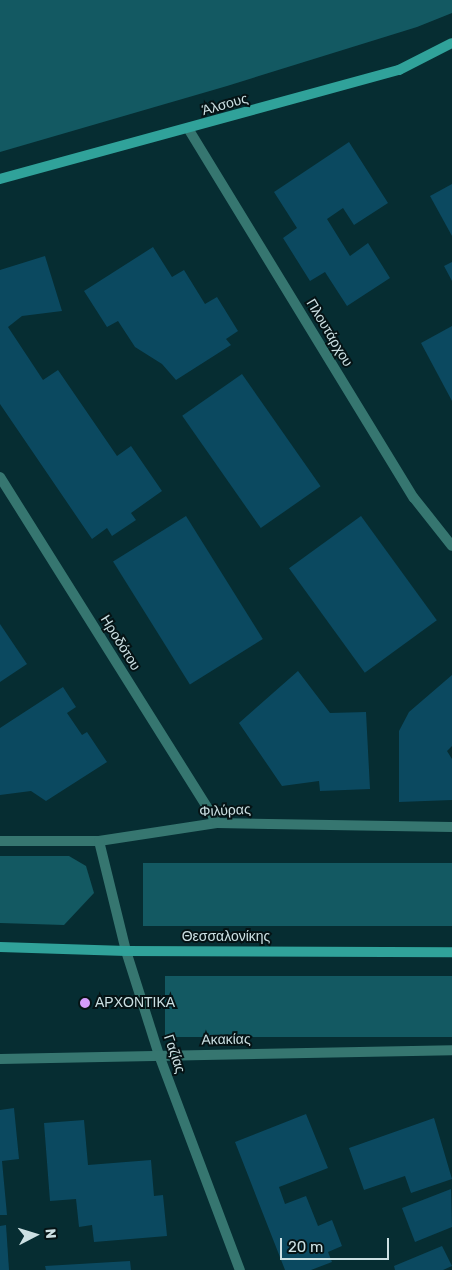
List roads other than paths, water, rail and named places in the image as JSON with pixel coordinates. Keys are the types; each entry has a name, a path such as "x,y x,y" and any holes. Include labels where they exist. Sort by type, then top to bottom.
{"street":[{"name":"Άλσους","path":"0,180 189,130 399,70 452,43"},
{"name":"Πλουτάρχου","path":"189,130 414,498 452,546"},
{"name":"Ηροδότου","path":"0,477 217,823"},
{"name":"Φιλύρας","path":"0,841 98,841 217,823 452,827"},
{"name":"Γαζίας","path":"98,841 126,951 160,1055 240,1270"},
{"name":"Θεσσαλονίκης","path":"0,947 126,951 452,952"},
{"name":"Ακακίας","path":"0,1059 452,1050"}],"place":[{"name":"ΑΡΧΟΝΤΙΚΑ","path":"85,1003"}]}
